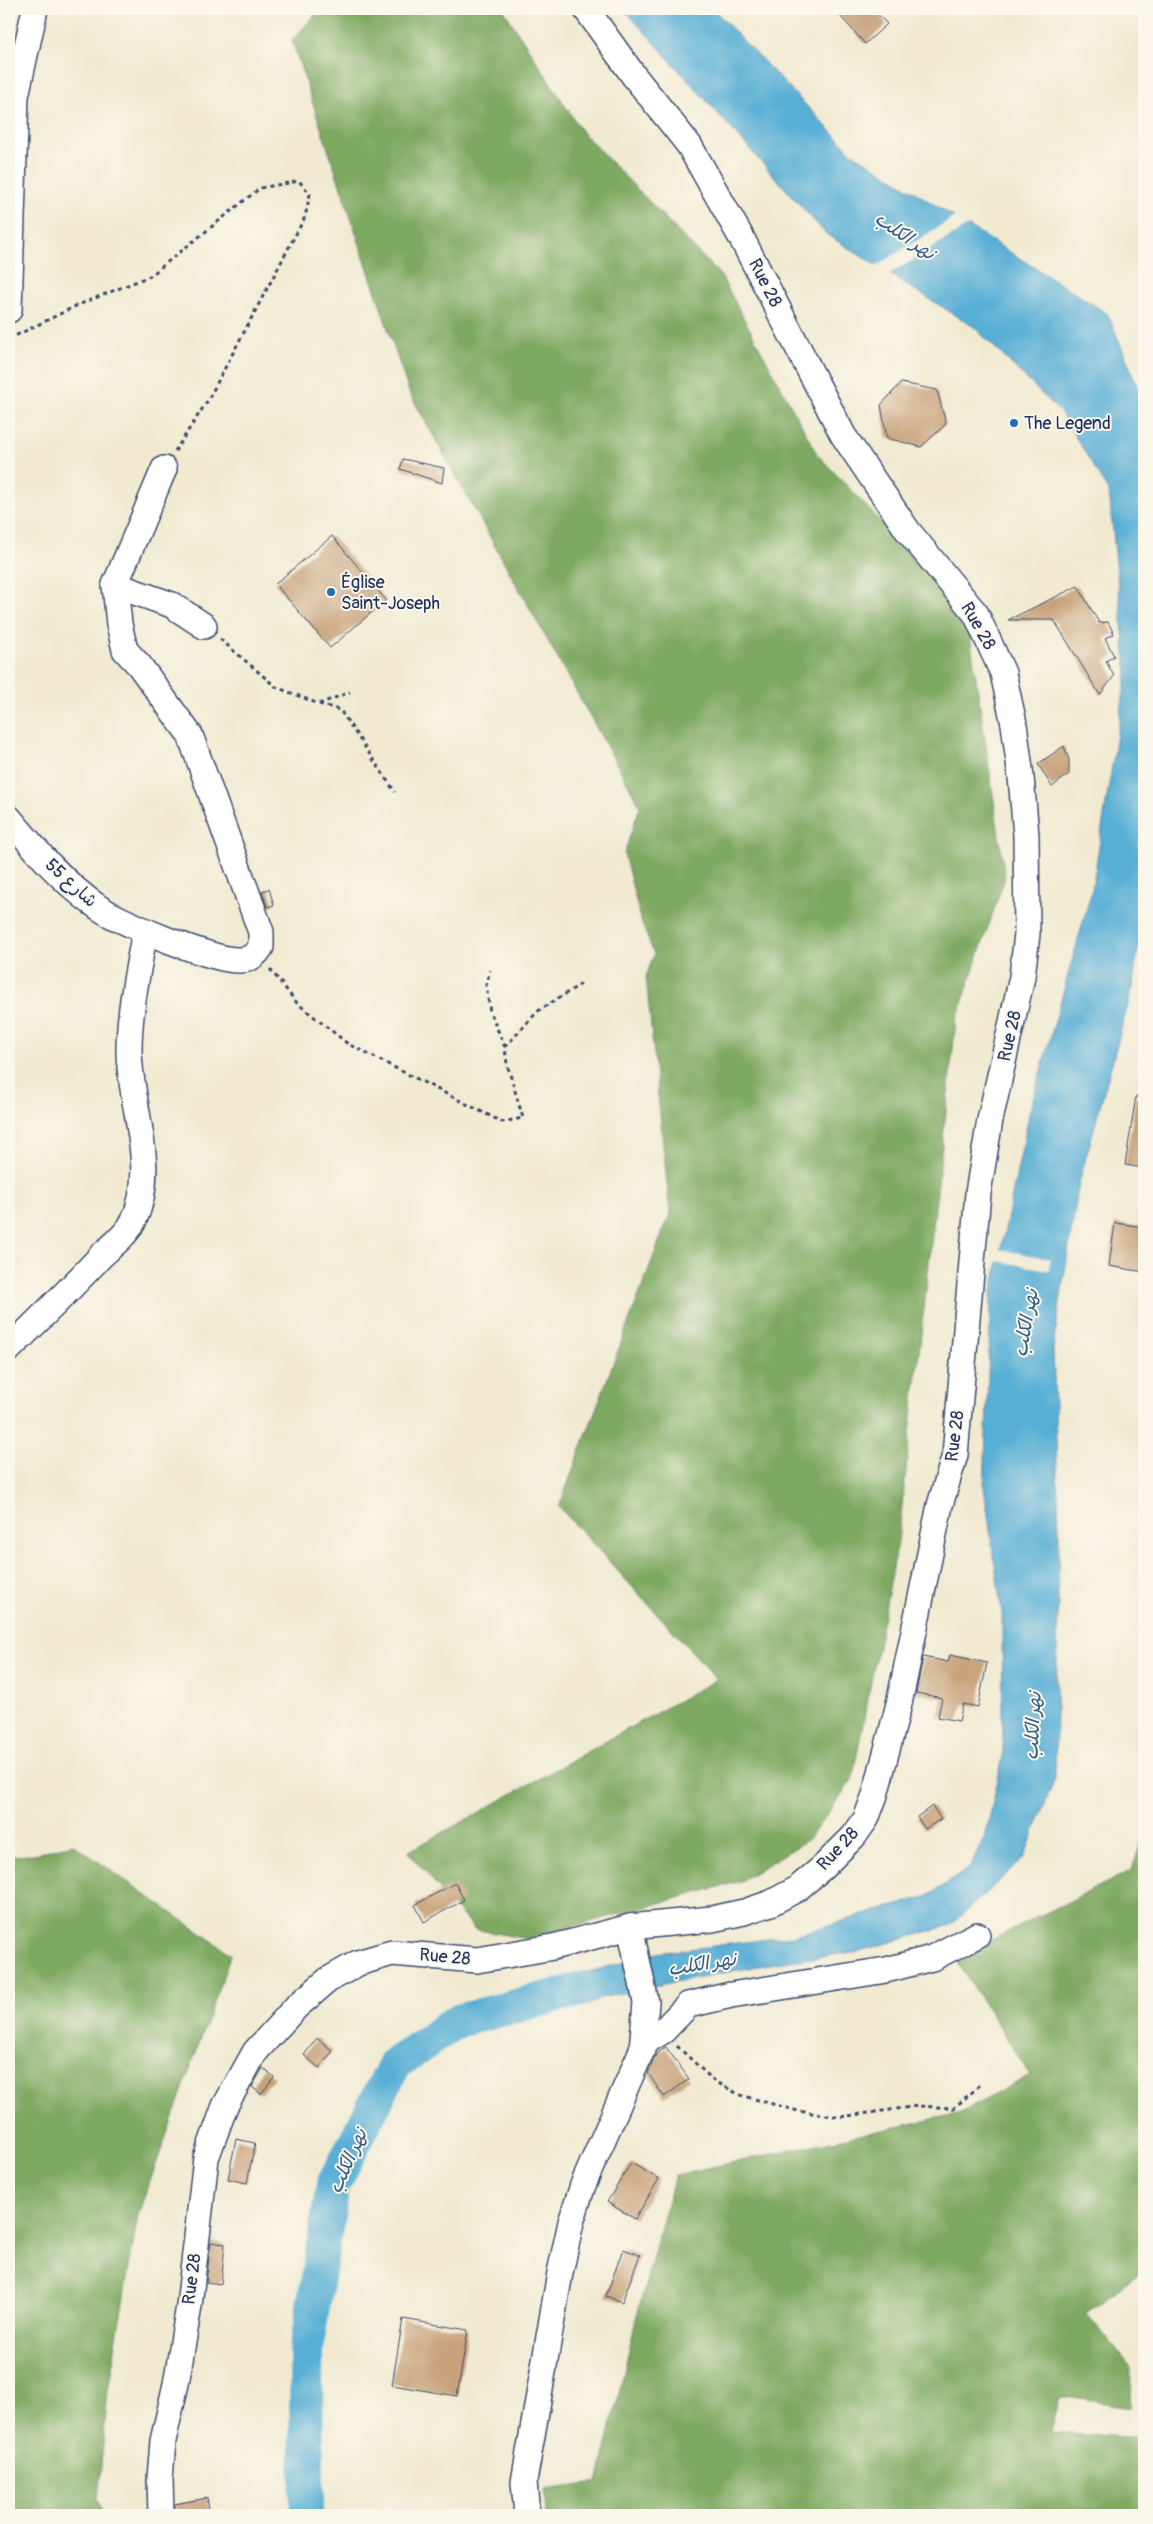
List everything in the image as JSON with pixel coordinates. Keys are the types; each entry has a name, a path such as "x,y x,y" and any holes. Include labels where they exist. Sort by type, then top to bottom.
{"street":[{"path":"9,310 16,96 35,9"},
{"name":"Rue 28","path":"161,2515 160,2479 163,2441 176,2384 189,2306 206,2158 225,2106 255,2052 302,2002 328,1980 358,1962 392,1953 478,1960 553,1948 630,1927 712,1920 771,1903 797,1889 854,1836 866,1819 875,1795 899,1704 940,1505 955,1455 978,1193 990,1120 1022,977 1028,934 1026,844 1018,750 1005,682 976,614 908,531 844,435 741,237 689,144 634,76 586,9"},
{"path":"164,469 115,585 119,624 125,650 139,665 190,735 261,932 261,947 257,953"},
{"path":"115,585 172,605 204,626"},
{"name":"شارع 55","path":"9,818 61,878 98,908 145,931 225,959 244,960 257,953"},
{"path":"9,1349 132,1224 143,1195 144,1175 141,1142 131,1082 129,1049 131,1018 145,931"},
{"path":"630,1927 653,2037"},
{"path":"527,2515 524,2482 560,2273 571,2222 583,2186 642,2050 653,2037 688,2005 732,1995 886,1970 932,1958 977,1935"}],"path":[{"path":"9,339 78,305 150,276 260,188 299,181 310,194 305,217 208,400 164,469"},
{"path":"204,626 255,667 276,687 340,710 395,792"},
{"path":"319,704 350,692"},
{"path":"257,953 298,1003 348,1044 502,1122 523,1118 507,1064 505,1047 490,1012 486,985 490,970"},
{"path":"505,1047 538,1011 581,984"},
{"path":"653,2037 713,2080 740,2095 798,2111 840,2118 918,2106 954,2108 981,2084"}],"green space":[{"path":"320,9 503,9 582,132 721,276 817,454 920,563 969,629 1005,877 956,1021 898,1542 852,1780 809,1839 741,1881 527,1939 474,1929 408,1852 717,1679 559,1507 670,1213 646,977 654,954 642,924 624,854 640,806 409,392 292,41"},
{"path":"1144,1833 1144,2270 1086,2313 1131,2367 1130,2407 1060,2396 1051,2432 1144,2438 1144,2515 547,2515 544,2490 598,2483 637,2315 675,2175 961,2113 1030,2075 955,1958 1132,1870"},
{"path":"73,1844 231,1954 138,2215 108,2390 98,2499 103,2515 9,2515 9,1856 29,1855"}],"water":[{"path":"624,9 713,9 851,152 1108,314 1144,402 1144,906 1132,990 1079,1183 1053,1347 1059,1532 1055,1778 1024,1858 951,1925 860,1951 770,1964 669,1983 545,2010 537,1986 658,1953 792,1936 928,1896 970,1868 986,1834 1003,1756 1002,1614 984,1487 991,1296 1030,1110 1092,890 1127,673 1109,492 1061,413 974,327 826,234"}],"pier":[{"path":"956,216 969,225 888,275 875,267"},
{"path":"998,1249 1050,1259 1049,1270 996,1261"}],"building":[{"path":"834,9 873,9 887,24 865,44"},
{"path":"901,383 937,390 946,424 921,447 887,438 881,405"},
{"path":"403,459 444,468 442,483 400,469"},
{"name":"Église Saint-Joseph","path":"332,536 386,600 330,648 275,584"},
{"path":"1078,586 1099,623 1108,622 1114,634 1105,638 1114,656 1106,661 1114,676 1100,695 1054,620 1008,620"},
{"path":"1064,746 1069,760 1069,774 1052,787 1038,764"},
{"path":"269,889 274,905 267,907 262,891"},
{"path":"1136,1096 1144,1096 1144,1168 1125,1165"},
{"path":"1115,1223 1144,1227 1144,1272 1109,1266"},
{"path":"950,1655 987,1663 978,1707 963,1704 959,1721 938,1717 942,1698 916,1693 923,1657 948,1662"},
{"path":"932,1806 941,1819 925,1829 917,1817"},
{"path":"455,1883 464,1900 424,1922 415,1905"},
{"path":"317,2038 333,2051 319,2068 304,2055"},
{"path":"666,2047 689,2079 664,2097 648,2073 656,2054"},
{"path":"263,2068 274,2077 261,2094 252,2087"},
{"path":"236,2139 255,2143 247,2183 228,2179"},
{"path":"631,2163 659,2179 635,2219 607,2202"},
{"path":"211,2242 225,2244 221,2284 206,2282"},
{"path":"623,2249 640,2255 622,2302 606,2296"},
{"path":"403,2319 468,2330 457,2396 392,2385"},
{"path":"207,2498 210,2515 175,2515 175,2504"}],"waterway":[{"name":"نهر الكلب","path":"307,2515 306,2350 333,2185 395,2064 457,2021 587,1988"}],"place":[{"name":"The Legend","path":"1014,423"},
{"name":"Église Saint-Joseph","path":"331,592"}]}
